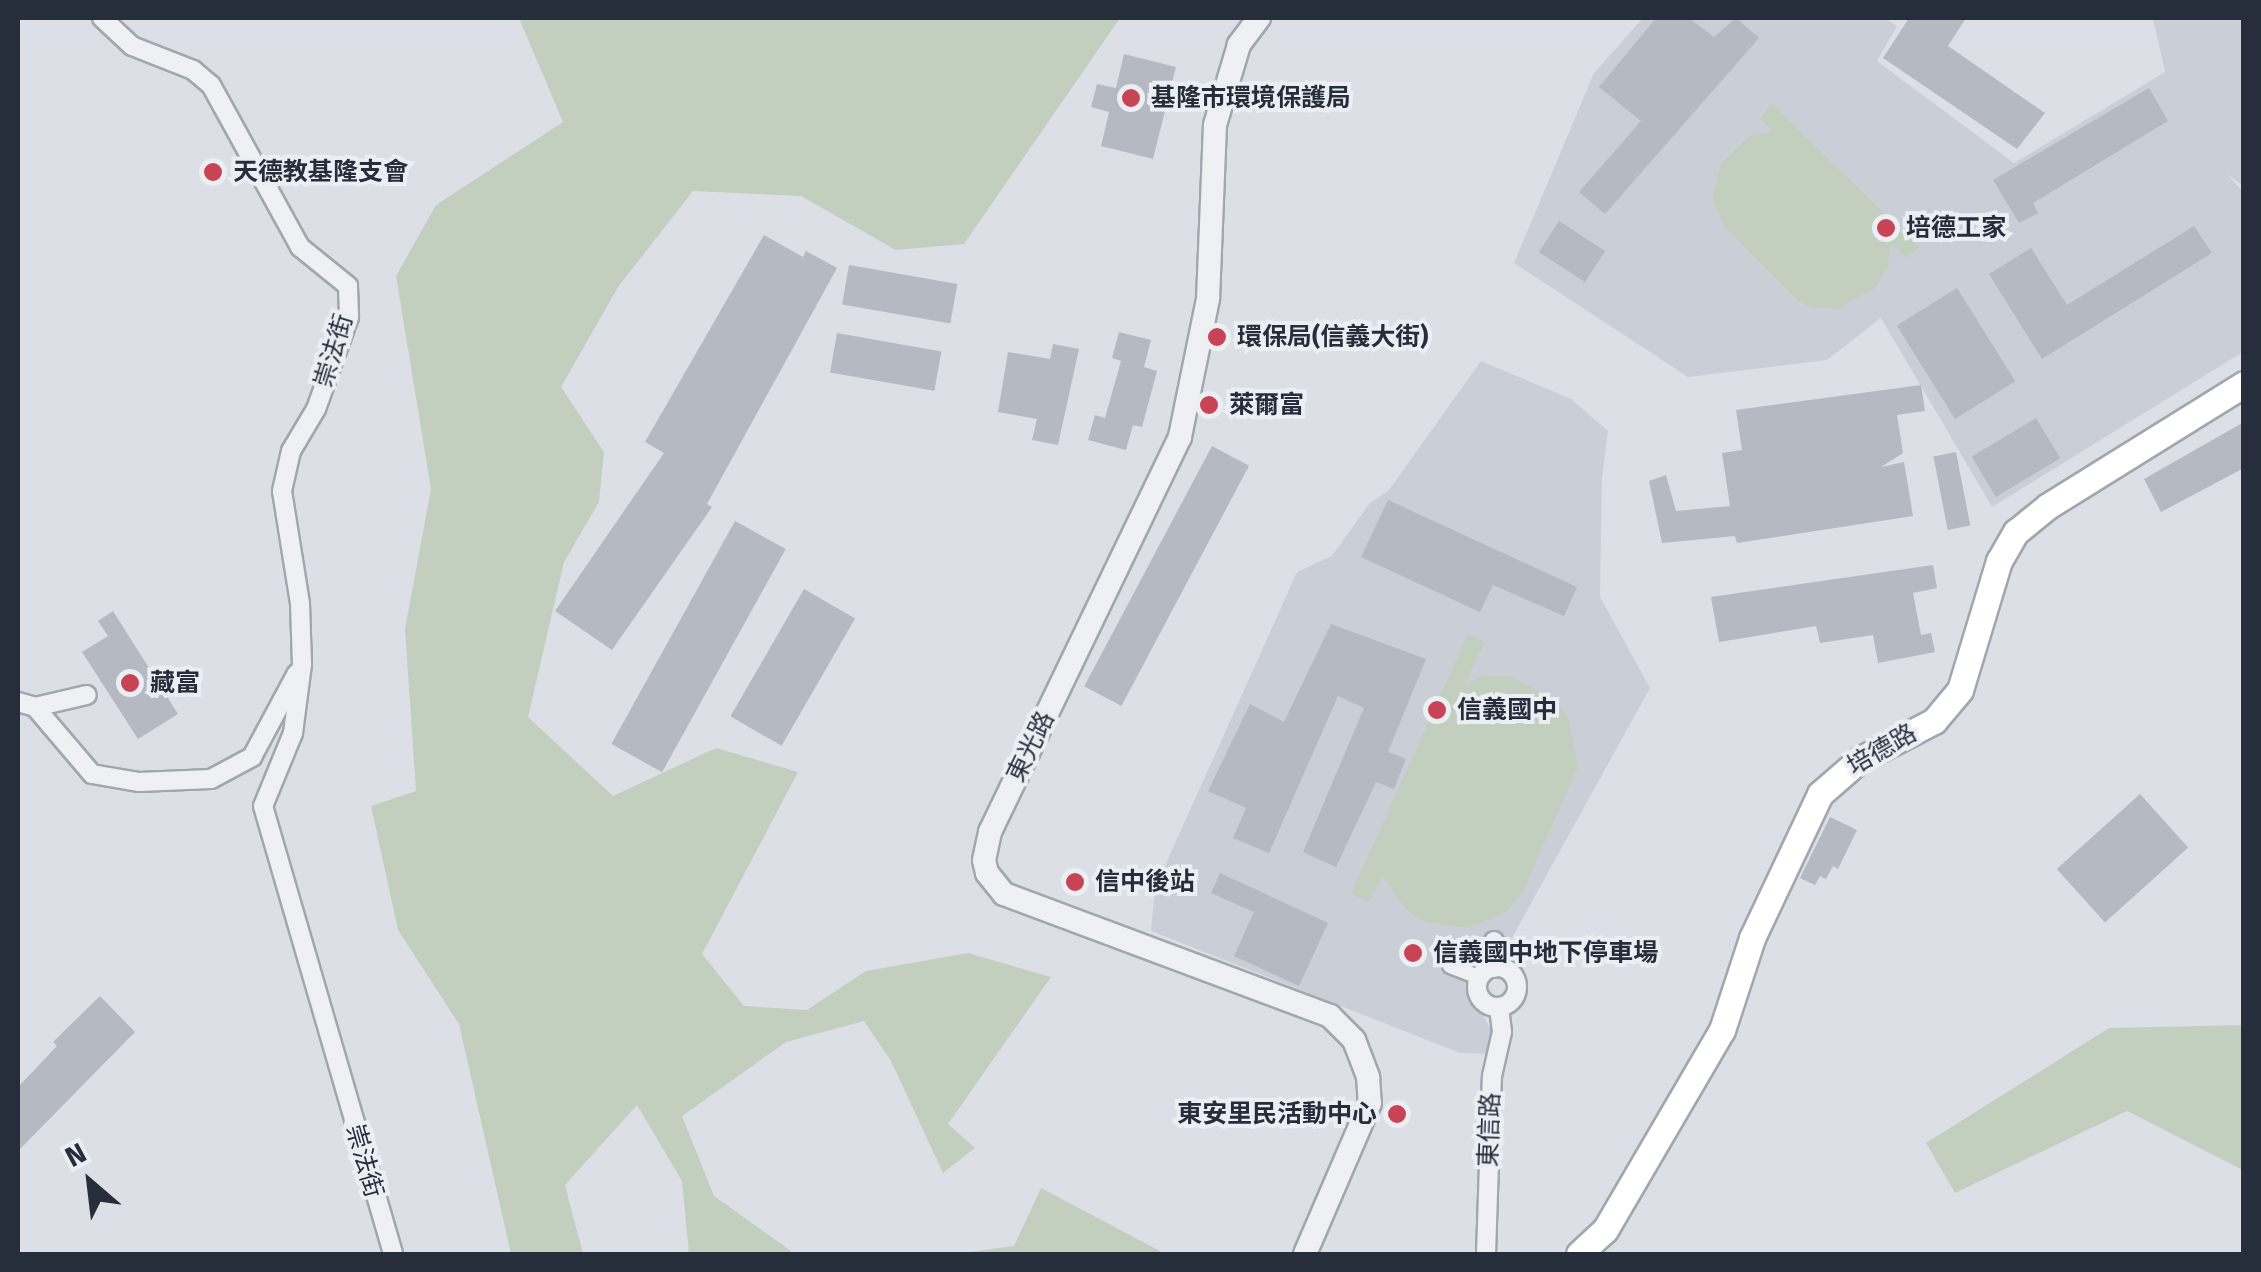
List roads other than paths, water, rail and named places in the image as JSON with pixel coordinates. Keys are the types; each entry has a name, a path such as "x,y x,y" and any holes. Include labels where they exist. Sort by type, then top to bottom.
{"main road":[{"name":"培德路","path":"1579,1254 1605,1230 1722,1030 1752,938 1820,794 1859,760 1934,720 1960,690 1999,561 2016,532 2048,506 2244,384"}],"street":[{"name":"崇法街","path":"102,18 132,46 193,70 211,86 300,247 348,286 349,317 316,409 291,451 282,491 300,604 302,664 293,733 263,806 393,1254"},
{"name":"東光路","path":"1259,18 1239,45 1215,125 1208,299 1180,437 990,832 984,860 987,873 1004,894 1330,1016 1354,1040 1368,1077 1370,1103 1305,1254"},
{"name":"崇法街","path":"26,704 92,774 139,782 211,779 252,758 302,664"},
{"path":"26,704 87,695"},
{"path":"1450,966 1487,972 1512,974 1517,985 1514,998 1498,1007 1487,1004 1479,995 1487,972 1494,941"},
{"name":"東信路","path":"1486,1254 1492,1076 1502,1032 1498,1007"}],"place":[{"name":"基隆市環境保護局","path":"1131,98"},
{"name":"天德教基隆支會","path":"213,172"},
{"name":"培德工家","path":"1886,228"},
{"name":"環保局(信義大街)","path":"1217,337"},
{"name":"萊爾富","path":"1209,405"},
{"name":"藏富","path":"130,683"},
{"name":"信義國中","path":"1437,710"},
{"name":"信中後站","path":"1075,882"},
{"name":"信義國中地下停車場","path":"1413,953"},
{"name":"東安里民活動中心","path":"1397,1114"}]}
